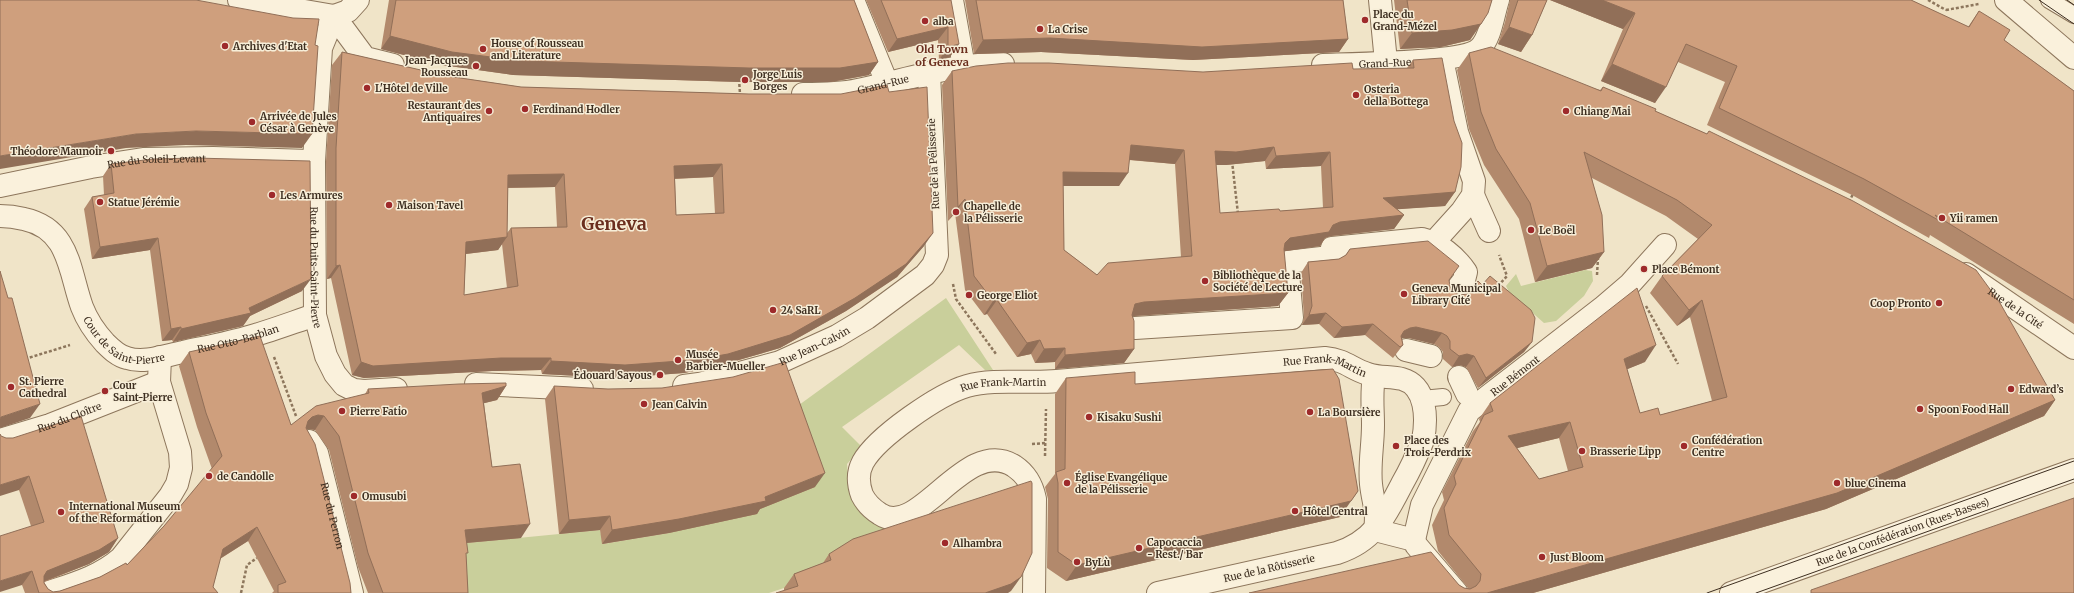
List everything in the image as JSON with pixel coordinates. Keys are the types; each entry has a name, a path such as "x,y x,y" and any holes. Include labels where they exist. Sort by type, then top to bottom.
{"street":[{"path":"239,0 334,16 348,10 358,0"},
{"path":"853,0 887,83"},
{"path":"952,0 964,67"},
{"path":"1380,0 1386,62"},
{"path":"1498,0 1488,32 1478,50 1499,57"},
{"path":"2006,0 2074,58"},
{"path":"334,16 365,58 410,69"},
{"name":"Rue du Puits-Saint-Pierre","path":"334,16 321,48 314,161 315,315 326,356 335,374 344,385 354,390 364,392 416,388"},
{"name":"Grand-Rue","path":"1300,67 1442,59 1471,54 1478,50"},
{"path":"1442,59 1457,132 1474,180 1473,195 1489,231"},
{"name":"Grand-Rue","path":"786,94 832,94 964,67 998,64 1026,64"},
{"name":"Rue de la Pélisserie","path":"929,73 937,255"},
{"name":"Rue du Soleil-Levant","path":"0,186 91,167 143,159 213,158 314,161"},
{"path":"1434,242 1462,211 1473,195"},
{"name":"Cour de Saint-Pierre","path":"0,216 30,220 43,226 56,237 64,248 70,263 82,307 98,336 117,354 128,359 139,360 160,356 159,382 180,452 181,468 178,484 121,558 101,574 46,593"},
{"path":"1135,328 1292,318 1287,262 1330,257 1332,248 1422,239 1434,242 1461,265 1466,272 1464,280 1454,293"},
{"name":"Rue Bémont","path":"1414,540 1422,505 1469,411 1602,308 1630,284 1665,245"},
{"name":"Rue Jean-Calvin","path":"663,388 699,384 780,362 811,348 867,318 925,275 933,265 937,255"},
{"name":"Rue de la Cité","path":"1946,262 1973,277 2074,348"},
{"name":"Rue Otto-Barblan","path":"160,356 250,337 315,315"},
{"path":"1406,350 1432,356"},
{"name":"Rue Frank-Martin","path":"1034,593 1035,499 1032,486 1025,474 1010,463 988,461 976,464 963,472 924,504 906,515 894,517 883,516 865,501 860,489 858,475 863,463 871,451 911,417 950,392 969,386 983,384 1046,382 1325,358 1339,359 1360,372 1374,376"},
{"path":"1374,376 1400,379 1409,382 1433,398 1423,440 1384,518 1375,530 1377,516 1371,485 1373,425 1372,391 1374,376"},
{"name":"Rue du Cloître","path":"0,440 50,425 159,382"},
{"path":"454,386 477,384 601,390"},
{"name":"Rue du Perron","path":"309,441 317,453 352,593"},
{"name":"Rue de la Confédération (Rues-Basses)","path":"1730,593 1764,587 2074,470"},
{"path":"1375,530 1414,540 1416,545 1457,593"},
{"name":"Rue de la Rôtisserie","path":"1158,593 1337,553 1351,548 1375,530"}],"lane":[{"path":"2050,0 2074,15"}],"path":[{"path":"1928,0 1946,10 1981,4"},
{"path":"1943,16 1946,10"},
{"path":"738,71 740,94"},
{"path":"1232,156 1239,217"},
{"path":"1847,206 1855,191"},
{"path":"1489,231 1507,276 1496,290"},
{"path":"1597,281 1598,256"},
{"path":"956,299 997,356"},
{"path":"1661,332 1678,364"},
{"path":"22,360 98,336"},
{"path":"278,368 298,422"},
{"path":"1046,382 1046,443"},
{"path":"241,593 247,565 257,558"}],"green space":[{"path":"1585,270 1592,271 1593,281 1584,296 1556,321 1544,323 1509,292 1506,286 1516,274 1521,286"},
{"path":"946,298 993,370 985,370 959,345 842,427 862,447 847,464 849,489 860,511 900,527 808,580 769,593 458,593 455,544 600,530 603,544 669,533 788,413"}],"building":[{"path":"0,0 196,0 293,18 319,19 315,45 318,46 312,134 196,131 136,134 0,156"},
{"path":"396,0 854,0 878,62 840,68 749,68 522,61 452,52 390,36"},
{"path":"881,0 951,0 959,44 948,47 948,27 897,39"},
{"path":"976,0 1343,0 1348,39 1202,47 1050,38 983,40"},
{"path":"1407,0 1492,0 1488,13 1481,24 1452,30 1412,33"},
{"path":"1518,0 1547,0 1532,35 1509,27"},
{"path":"1602,0 1911,0 1969,27 1979,11 2010,30 2004,40 2074,91 2074,300 1935,215 1940,221 1864,179 1719,108 1737,66 1686,44 1666,87 1612,64 1635,13"},
{"path":"1491,47 1601,91 1603,87 1656,109 1655,111 1707,134 1709,131 1853,201 1976,270 2000,303 2055,400 1837,493 1487,593 1249,593 1431,552 1459,585 1470,589 1476,586 1480,581 1481,574 1449,535 1444,508 1456,484 1454,476 1484,415 1493,411 1490,403 1637,288 1656,345 1624,359 1640,413 1658,408 1660,415 1727,397 1702,300 1689,310 1662,276 1712,225 1677,200 1584,152 1602,215 1604,252 1547,266 1530,203 1496,149 1481,112 1469,53","holes":["1570,422 1583,467 1539,479 1508,436"]},
{"path":"342,52 447,76 521,87 749,94 841,94 887,85 889,92 927,87 933,233 906,264 855,298 790,335 728,354 694,360 625,365 551,361 551,358 501,358 373,366 361,362 340,265 336,266 336,148","holes":["722,164 724,213 676,215 674,166","564,174 567,227 511,228 518,286 464,295 466,242 507,237 508,175"]},
{"path":"1442,58 1454,121 1462,143 1461,167 1455,192 1383,198 1404,215 1340,222 1333,225 1329,232 1290,238 1285,243 1284,249 1288,293 1144,302 1135,304 1132,315 1134,321 1134,349 1065,355 1065,348 1044,349 1040,340 1027,343 997,300 993,301 974,276 965,199 958,207 952,71 976,66 1008,63 1049,63 1203,72 1352,63 1353,69 1414,68 1413,60","holes":["1131,145 1184,150 1192,256 1108,263 1097,275 1064,250 1063,172 1128,173","1274,147 1276,156 1330,152 1333,207 1220,213 1215,151 1236,152"]},
{"path":"195,158 310,161 311,279 249,308 251,313 181,329 181,327 171,329 158,238 100,247 92,197 114,193 111,164 153,159"},
{"path":"1428,241 1459,266 1449,280 1450,287 1454,292 1460,295 1467,294 1478,281 1482,285 1490,276 1531,310 1535,318 1532,342 1486,378 1474,356 1467,354 1459,356 1450,349 1450,341 1447,336 1442,333 1416,327 1410,328 1404,331 1401,336 1403,345 1400,347 1373,324 1342,327 1326,313 1309,315 1312,306 1308,262 1339,259 1346,255 1350,249"},
{"path":"0,271 8,298 12,298 40,404 1,417 0,419"},
{"path":"260,336 291,425 316,406 369,393 368,389 506,383 506,386 482,393 492,467 520,464 530,524 465,530 468,553 466,553 468,593 383,593 368,553 339,436 324,416 318,415 312,417 308,421 306,428 315,444 350,583 351,593 278,593 278,585 286,582 257,527 223,549 213,587 218,593 39,593 32,571 0,581 0,536 44,522 29,476 0,485 0,434 6,438 13,438 81,416 118,538 99,550 47,571 44,576 44,583 48,589 53,592 100,577 126,563 127,565 164,526 222,456 206,413 189,352"},
{"path":"785,362 825,473 765,497 766,501 679,519 612,530 610,516 569,520 554,386 608,389 662,388 733,377"},
{"path":"1333,369 1339,379 1358,491 1351,501 1077,565 1058,552 1058,483 1056,472 1065,469 1066,378 1135,372 1135,384"},
{"name":"Alhambra","path":"1031,481 1032,553 1021,577 1011,584 985,593 776,593 798,586 794,574 831,560 829,554 853,539"},
{"path":"2074,498 2074,593 1811,593 1811,590"}],"tram line":[{"path":"2039,0 2074,24"},
{"path":"2067,0 2074,5"},
{"path":"1707,593 2074,461"},
{"path":"1756,593 2074,479"}],"place":[{"name":"Place du Grand-Mézel","path":"1365,20"},
{"name":"alba","path":"925,21"},
{"name":"La Crise","path":"1040,29"},
{"name":"Archives d'Etat","path":"225,46"},
{"name":"House of Rousseau and Literature","path":"483,49"},
{"name":"Jean-Jacques Rousseau","path":"476,66"},
{"name":"Jorge Luis Borges","path":"745,80"},
{"name":"L'Hôtel de Ville","path":"367,88"},
{"name":"Osteria della Bottega","path":"1356,95"},
{"name":"Ferdinand Hodler","path":"525,109"},
{"name":"Restaurant des Antiquaires","path":"489,111"},
{"name":"Chiang Mai","path":"1566,111"},
{"name":"Arrivée de Jules César à Genève","path":"252,122"},
{"name":"Théodore Maunoir","path":"111,151"},
{"name":"Les Armures","path":"272,195"},
{"name":"Statue Jérémie","path":"100,202"},
{"name":"Maison Tavel","path":"389,205"},
{"name":"Chapelle de la Pélisserie","path":"956,212"},
{"name":"Yii ramen","path":"1942,218"},
{"name":"Le Boël","path":"1531,230"},
{"name":"Place Bémont","path":"1644,269"},
{"name":"Bibliothèque de la Société de Lecture","path":"1205,281"},
{"name":"Geneva Municipal Library Cité","path":"1404,294"},
{"name":"George Eliot","path":"969,295"},
{"name":"Coop Pronto","path":"1939,303"},
{"name":"24 SaRL","path":"773,310"},
{"name":"Musée Barbier-Mueller","path":"678,360"},
{"name":"Édouard Sayous","path":"660,375"},
{"name":"St. Pierre Cathedral","path":"11,387"},
{"name":"Edward’s","path":"2011,389"},
{"name":"Cour Saint-Pierre","path":"105,391"},
{"name":"Jean Calvin","path":"644,404"},
{"name":"Spoon Food Hall","path":"1920,409"},
{"name":"Pierre Fatio","path":"342,411"},
{"name":"La Boursière","path":"1310,412"},
{"name":"Kisaku Sushi","path":"1089,417"},
{"name":"Place des Trois-Perdrix","path":"1396,446"},
{"name":"Confédération Centre","path":"1684,446"},
{"name":"Brasserie Lipp","path":"1582,451"},
{"name":"de Candolle","path":"209,476"},
{"name":"Église Evangélique de la Pélisserie","path":"1067,483"},
{"name":"blue Cinema","path":"1837,483"},
{"name":"Omusubi","path":"354,496"},
{"name":"Hôtel Central","path":"1295,511"},
{"name":"International Museum of the Reformation","path":"61,512"},
{"name":"Alhambra","path":"945,543"},
{"name":"Capocaccia - Rest./ Bar","path":"1139,548"},
{"name":"Just Bloom","path":"1542,557"},
{"name":"ByLù","path":"1077,562"}],"district":[{"name":"Old Town of Geneva","path":"942,55"},
{"name":"Geneva","path":"614,224"}]}
